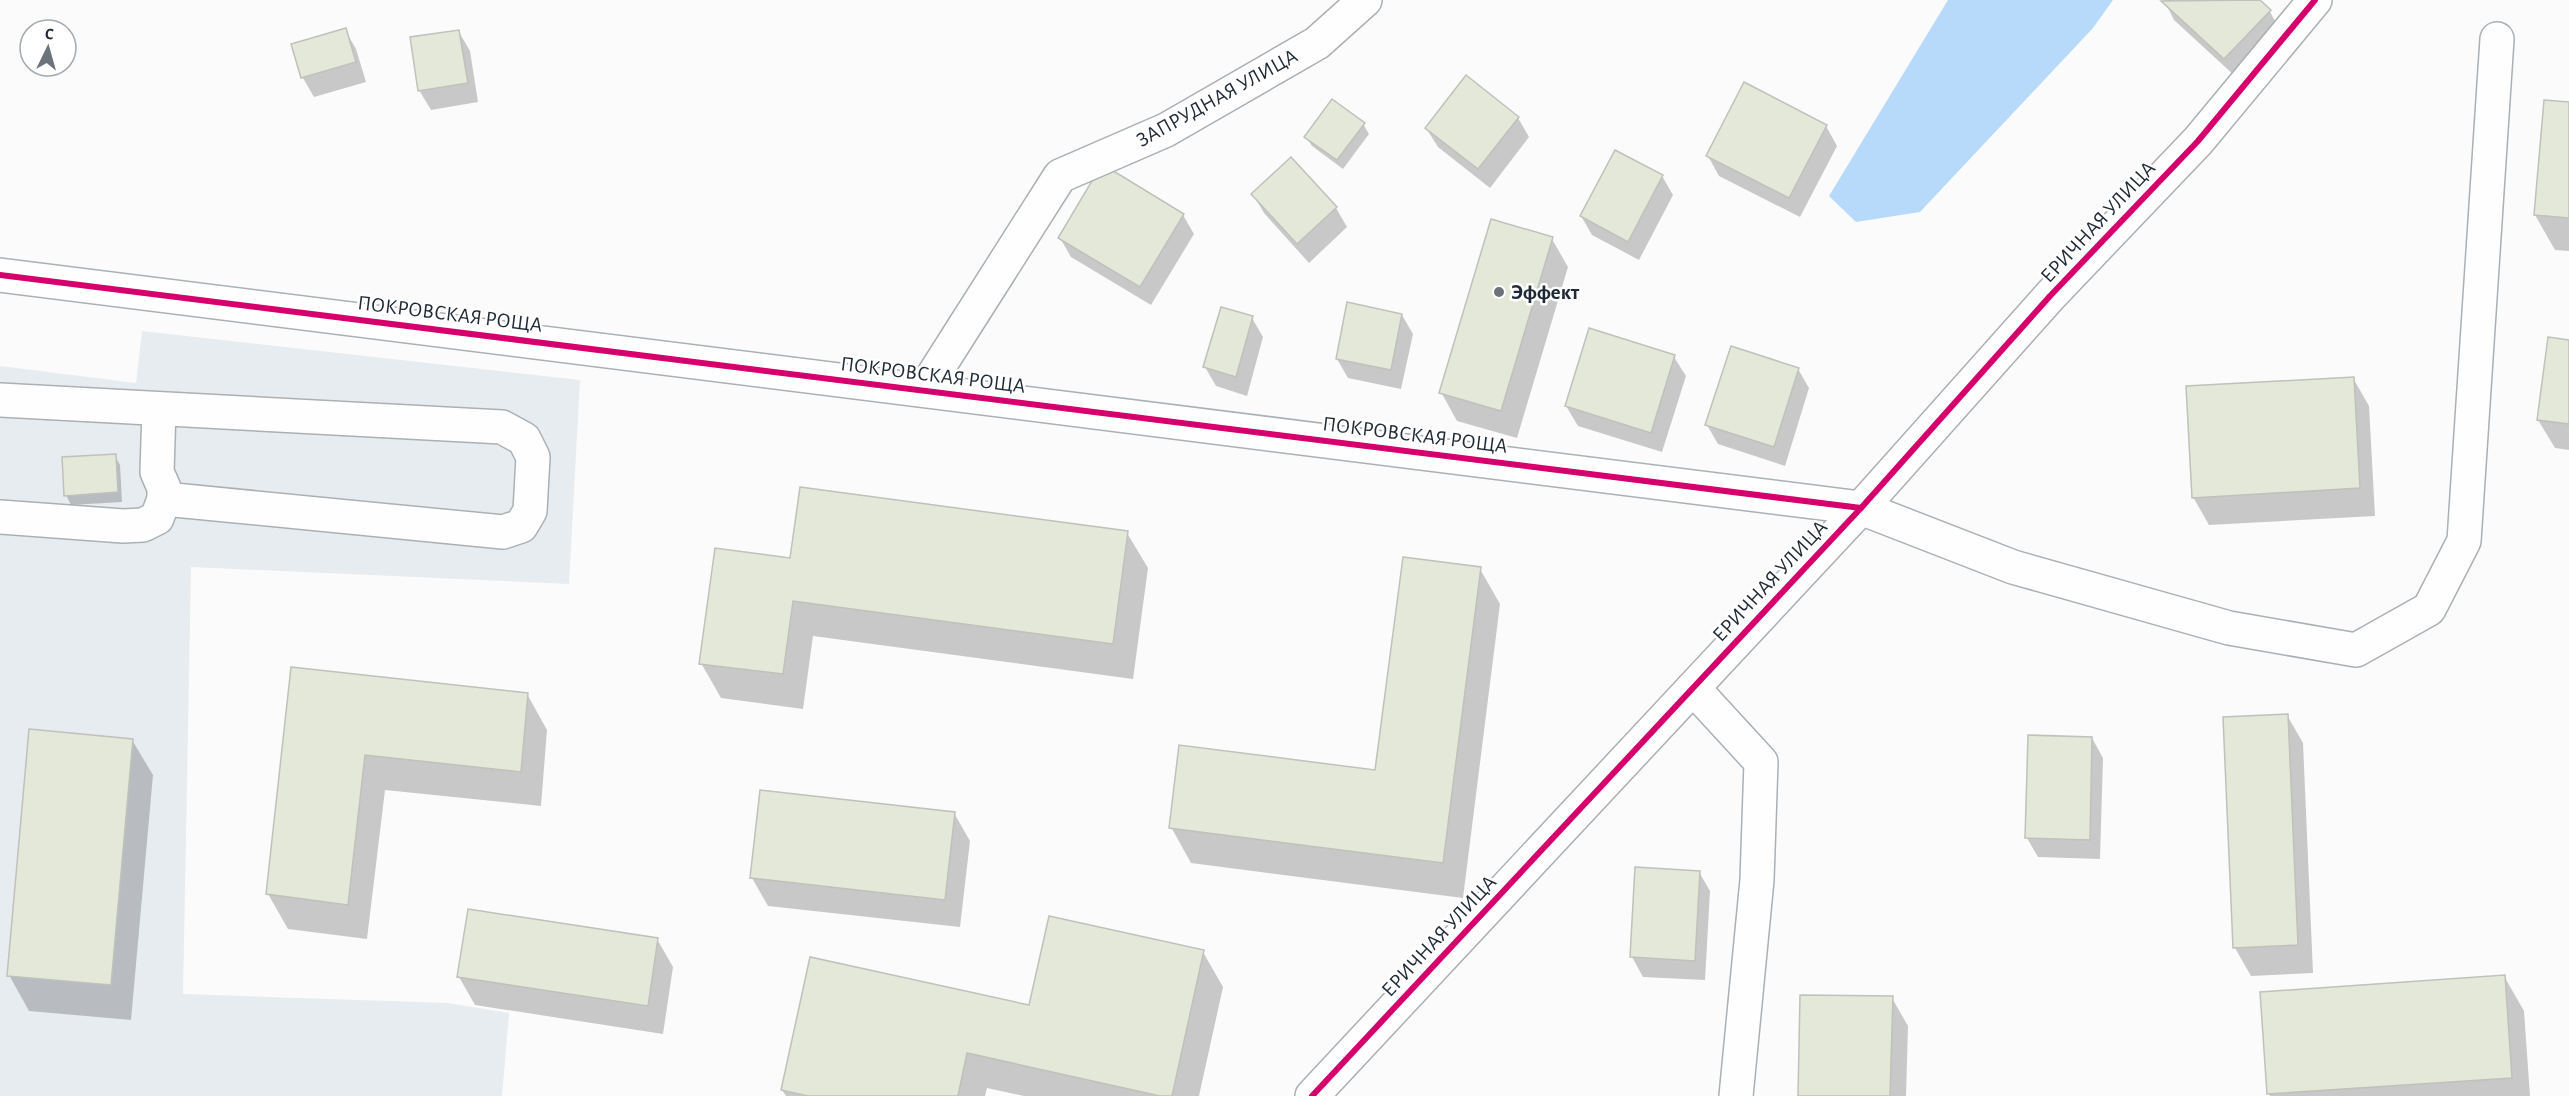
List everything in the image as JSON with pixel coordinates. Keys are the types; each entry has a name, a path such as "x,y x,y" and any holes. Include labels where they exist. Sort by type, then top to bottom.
{"street":[{"name":"ЗАПРУДНАЯ УЛИЦА","path":"924,390 1060,176 1166,130 1317,43 1365,0"},
{"name":"ЕРИЧНАЯ УЛИЦА","path":"1312,1096 1861,508 2050,296 2198,141 2315,0"},
{"name":"ПОКРОВСКАЯ РОЩА","path":"0,275 1861,508 2013,567 2229,628 2356,650 2429,609 2464,541 2497,39"},
{"path":"0,400 502,427 524,439 533,457 530,511 521,526 503,532 164,499"},
{"path":"0,517 123,526 143,525 157,518 164,499 164,488 157,472 159,409"},
{"path":"1693,687 1761,762 1757,880 1736,1096"}],"shaded area":[{"path":"142,331 580,380 569,584 191,567 183,994 448,1003 509,1013 502,1096 0,1096 0,366 136,383"}],"water":[{"path":"1948,0 2113,0 2093,28 1920,212 1856,222 1829,196"}],"building":[{"path":"2260,0 2271,10 2224,59 2161,1"},
{"path":"346,28 356,62 301,78 291,44"},
{"path":"459,30 468,83 418,91 410,37"},
{"path":"1466,75 1519,117 1478,169 1425,128"},
{"path":"1744,82 1827,125 1789,198 1706,156"},
{"path":"1332,99 1365,123 1337,160 1304,137"},
{"path":"2544,100 2569,102 2569,218 2534,215"},
{"path":"1615,150 1663,175 1628,242 1580,216"},
{"path":"1291,157 1337,207 1297,244 1251,194"},
{"path":"1102,164 1184,214 1140,287 1058,238"},
{"path":"1491,219 1553,237 1501,411 1439,393"},
{"path":"1347,302 1402,314 1391,370 1336,359"},
{"path":"1221,307 1253,316 1236,377 1203,367"},
{"path":"1589,328 1675,355 1651,433 1565,406"},
{"path":"2548,337 2569,340 2569,424 2537,420"},
{"path":"1731,346 1799,368 1774,447 1705,425"},
{"path":"2354,377 2360,488 2192,498 2186,386"},
{"path":"116,454 118,492 64,496 62,457"},
{"path":"800,487 1128,531 1113,644 793,601 783,674 699,664 715,548 790,558"},
{"path":"1403,557 1481,567 1443,863 1169,828 1179,745 1375,770"},
{"path":"291,667 528,693 521,772 365,755 348,905 266,894"},
{"path":"2288,714 2298,945 2233,948 2223,717"},
{"path":"29,729 133,739 111,985 7,976"},
{"path":"2028,735 2092,737 2090,840 2025,838"},
{"path":"760,790 955,812 945,900 750,878"},
{"path":"1635,867 1700,871 1695,961 1630,957"},
{"path":"468,909 658,938 648,1006 457,977"},
{"path":"1049,916 1204,950 1172,1096 1160,1096 967,1053 958,1096 808,1096 781,1090 810,957 1029,1005"},
{"path":"2505,975 2512,1078 2267,1094 2260,992"},
{"path":"1800,995 1893,996 1890,1096 1798,1096"}],"cycle path":[{"path":"1312,1096 1861,508 2050,296 2198,141 2315,0"},
{"path":"0,275 1861,508"}],"place":[{"name":"Эффект","path":"1499,292"}]}
